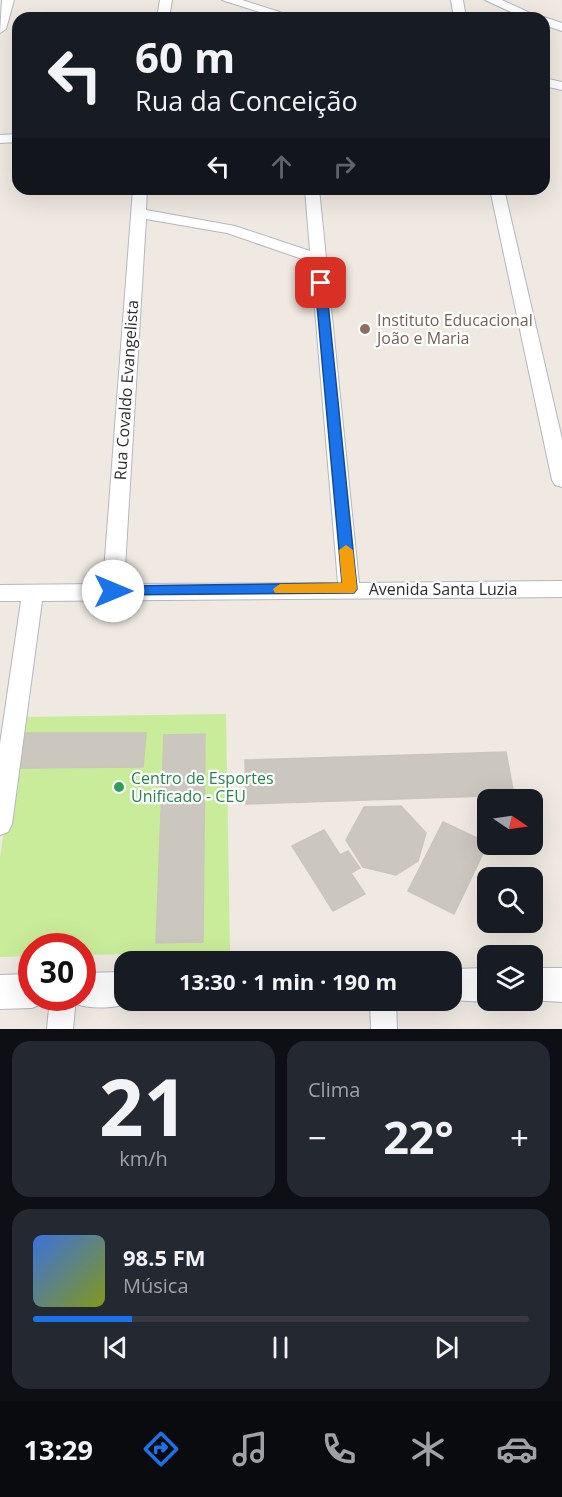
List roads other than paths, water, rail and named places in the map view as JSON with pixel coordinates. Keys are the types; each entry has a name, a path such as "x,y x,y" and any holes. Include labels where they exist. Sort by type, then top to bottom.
{"street":[{"path":"0,29 8,0"},
{"path":"228,0 271,12"},
{"path":"491,0 520,12"},
{"name":"Rua Covaldo Evangelista","path":"113,591 140,195"},
{"path":"313,195 349,589"},
{"path":"498,195 562,480"},
{"path":"138,213 230,229 319,260"},
{"name":"Avenida Santa Luzia","path":"0,593 562,589"},
{"path":"0,824 33,592"},
{"path":"543,985 562,984"},
{"path":"96,990 114,989"},
{"path":"0,992 18,991"},
{"path":"60,1029 62,1011"},
{"path":"383,1011 384,1029"}],"place":[{"name":"Instituto Educacional João e Maria","path":"365,329"},
{"name":"Centro de Esportes Unificado - CEU","path":"119,787"}]}
